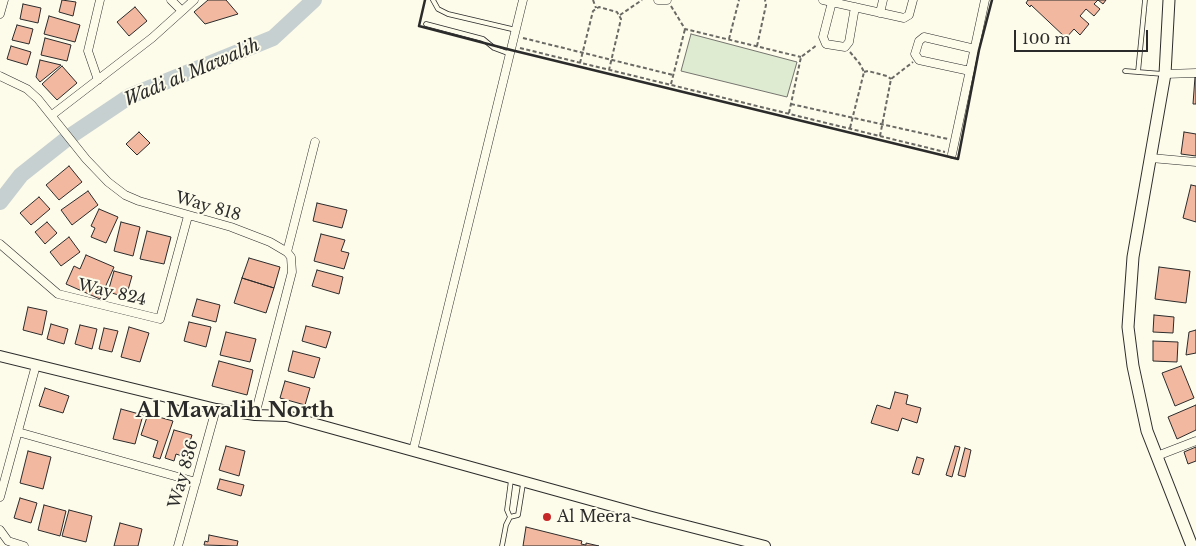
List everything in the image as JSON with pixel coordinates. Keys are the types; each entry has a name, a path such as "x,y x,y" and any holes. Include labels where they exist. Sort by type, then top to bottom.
{"main road":[{"path":"1169,0 1165,74 1133,257 1128,327 1139,400 1147,431 1192,546"}],"street":[{"path":"0,14 4,0"},
{"path":"98,80 88,51 100,0"},
{"path":"171,0 182,11"},
{"path":"52,114 158,34 194,0"},
{"path":"414,451 523,0"},
{"path":"658,0 667,0"},
{"path":"823,0 904,18 909,15 912,0"},
{"path":"880,13 883,0"},
{"path":"952,154 985,0"},
{"path":"832,2 823,41 845,47 849,42 855,7"},
{"path":"970,71 917,59 918,41 924,37 975,49"},
{"path":"1165,74 1196,73"},
{"name":"Way 818","path":"0,76 27,88 52,114 86,159 116,189 139,201 231,227 270,242 288,252"},
{"path":"255,415 292,272 291,257 288,252 315,142"},
{"path":"1151,158 1196,162"},
{"name":"Way 824","path":"0,244 58,294 160,318 188,216"},
{"path":"0,356 216,409 255,415 287,416 762,546"},
{"path":"0,498 36,365"},
{"name":"Way 836","path":"178,546 216,409"},
{"path":"18,432 196,482"},
{"path":"1157,456 1196,441"},
{"path":"0,530 8,542 24,546"}],"lane":[{"path":"433,0 438,9 448,14 515,33"},
{"path":"1138,72 1145,0"},
{"path":"426,24 483,39 494,48 511,50"},
{"path":"1125,71 1165,74"},
{"path":"510,517 507,510 511,478"},
{"path":"502,546 506,525 510,517 518,515 523,481"}],"path":[{"path":"580,63 596,8 593,0"},
{"path":"620,15 642,0"},
{"path":"667,0 685,29 801,57"},
{"path":"729,40 739,0"},
{"path":"757,46 766,0"},
{"path":"596,8 617,12 620,15 621,20 609,70"},
{"path":"671,84 685,29"},
{"path":"515,33 673,75"},
{"path":"789,113 801,57 823,41"},
{"path":"845,47 860,64 864,72 850,128"},
{"path":"511,50 580,63 671,84 952,154"},
{"path":"880,136 891,79 917,59"},
{"path":"864,72 868,71 887,76 891,79"},
{"path":"791,104 955,141"}],"green space":[{"path":"691,34 797,62 787,97 681,71"}],"building":[{"path":"62,0 76,2 73,16 59,12"},
{"path":"208,0 226,0 238,14 205,24 194,12"},
{"path":"1028,0 1098,0 1094,4 1100,9 1094,16 1086,9 1080,16 1089,24 1080,35 1074,29 1066,38 1031,5 1030,7 1026,3"},
{"path":"1098,0 1106,0 1103,4"},
{"path":"23,4 41,8 38,23 20,19"},
{"path":"135,7 147,21 129,36 117,22"},
{"path":"49,16 80,25 75,42 44,34"},
{"path":"17,25 33,29 29,44 12,40"},
{"path":"45,38 71,45 67,61 41,55"},
{"path":"11,46 31,52 27,65 7,59"},
{"path":"40,60 61,65 40,82 36,77"},
{"path":"62,66 77,83 57,100 42,84"},
{"path":"1195,77 1196,104 1193,104"},
{"path":"139,132 150,143 137,155 126,144"},
{"path":"1184,132 1196,134 1196,156 1181,154"},
{"path":"69,166 82,182 59,200 46,185"},
{"path":"1191,185 1196,186 1196,222 1183,218"},
{"path":"88,191 98,205 72,225 61,210"},
{"path":"39,197 50,209 31,225 20,213"},
{"path":"317,203 347,210 342,228 313,221"},
{"path":"99,209 118,217 106,243 91,237 95,228 91,226"},
{"path":"47,222 57,233 45,244 35,232"},
{"path":"121,222 140,227 133,256 114,251"},
{"path":"147,231 171,237 164,264 140,259"},
{"path":"321,234 345,240 341,251 349,253 344,269 314,261"},
{"path":"69,237 80,252 61,266 50,252"},
{"path":"86,255 114,267 100,299 66,284 74,266 80,269"},
{"path":"249,258 280,267 274,288 242,278"},
{"path":"1159,267 1190,271 1186,303 1155,299"},
{"path":"317,270 343,277 339,294 312,286"},
{"path":"114,271 132,276 126,297 108,292"},
{"path":"242,278 274,288 266,313 234,303"},
{"path":"197,299 220,305 216,322 192,316"},
{"path":"28,307 47,311 42,335 23,330"},
{"path":"1154,315 1174,317 1173,333 1153,332"},
{"path":"189,322 211,327 206,347 184,341"},
{"path":"51,324 68,329 64,344 47,339"},
{"path":"80,325 97,329 92,349 75,344"},
{"path":"306,326 331,332 326,348 302,341"},
{"path":"129,327 149,333 140,362 121,357"},
{"path":"104,328 118,331 112,352 99,349"},
{"path":"1196,330 1196,353 1186,355 1189,332"},
{"path":"226,332 256,339 250,362 220,355"},
{"path":"1153,341 1178,342 1177,362 1153,361"},
{"path":"293,351 320,358 314,378 288,371"},
{"path":"219,361 253,370 247,395 212,386"},
{"path":"1181,366 1194,398 1175,406 1162,373"},
{"path":"285,381 310,388 305,405 280,398"},
{"path":"45,388 69,396 63,413 39,406"},
{"path":"895,392 908,395 906,404 921,408 917,423 902,418 898,431 871,423 877,405 890,409"},
{"path":"1196,405 1196,430 1177,439 1168,417"},
{"path":"121,409 143,415 135,444 113,439"},
{"path":"148,414 173,421 160,459 153,457 158,441 141,435"},
{"path":"174,430 192,435 185,457 176,454 174,461 165,458"},
{"path":"226,446 245,451 239,476 219,470"},
{"path":"955,446 960,447 952,477 946,475"},
{"path":"1196,447 1196,461 1188,464 1184,452"},
{"path":"965,448 971,450 965,477 958,475"},
{"path":"28,451 51,457 43,489 20,483"},
{"path":"917,457 924,459 919,475 912,473"},
{"path":"220,479 244,485 241,496 217,489"},
{"path":"20,498 37,503 31,523 14,518"},
{"path":"44,505 66,511 60,536 38,530"},
{"path":"69,510 92,516 86,542 62,536"},
{"path":"120,523 142,529 138,546 114,546"},
{"path":"526,527 582,541 581,544 586,545 586,543 599,546 523,546"},
{"path":"209,535 238,541 237,546 204,545 205,541 208,542"}],"waterway":[{"name":"Wadi al Mawalih","path":"0,202 21,175 69,137 130,96 273,38 314,0"}],"wall":[{"path":"425,0 419,26 958,159 979,50 992,0"}],"place":[{"name":"Al Meera","path":"547,517"}],"district":[{"name":"Al Mawalih North","path":"235,411"}]}
